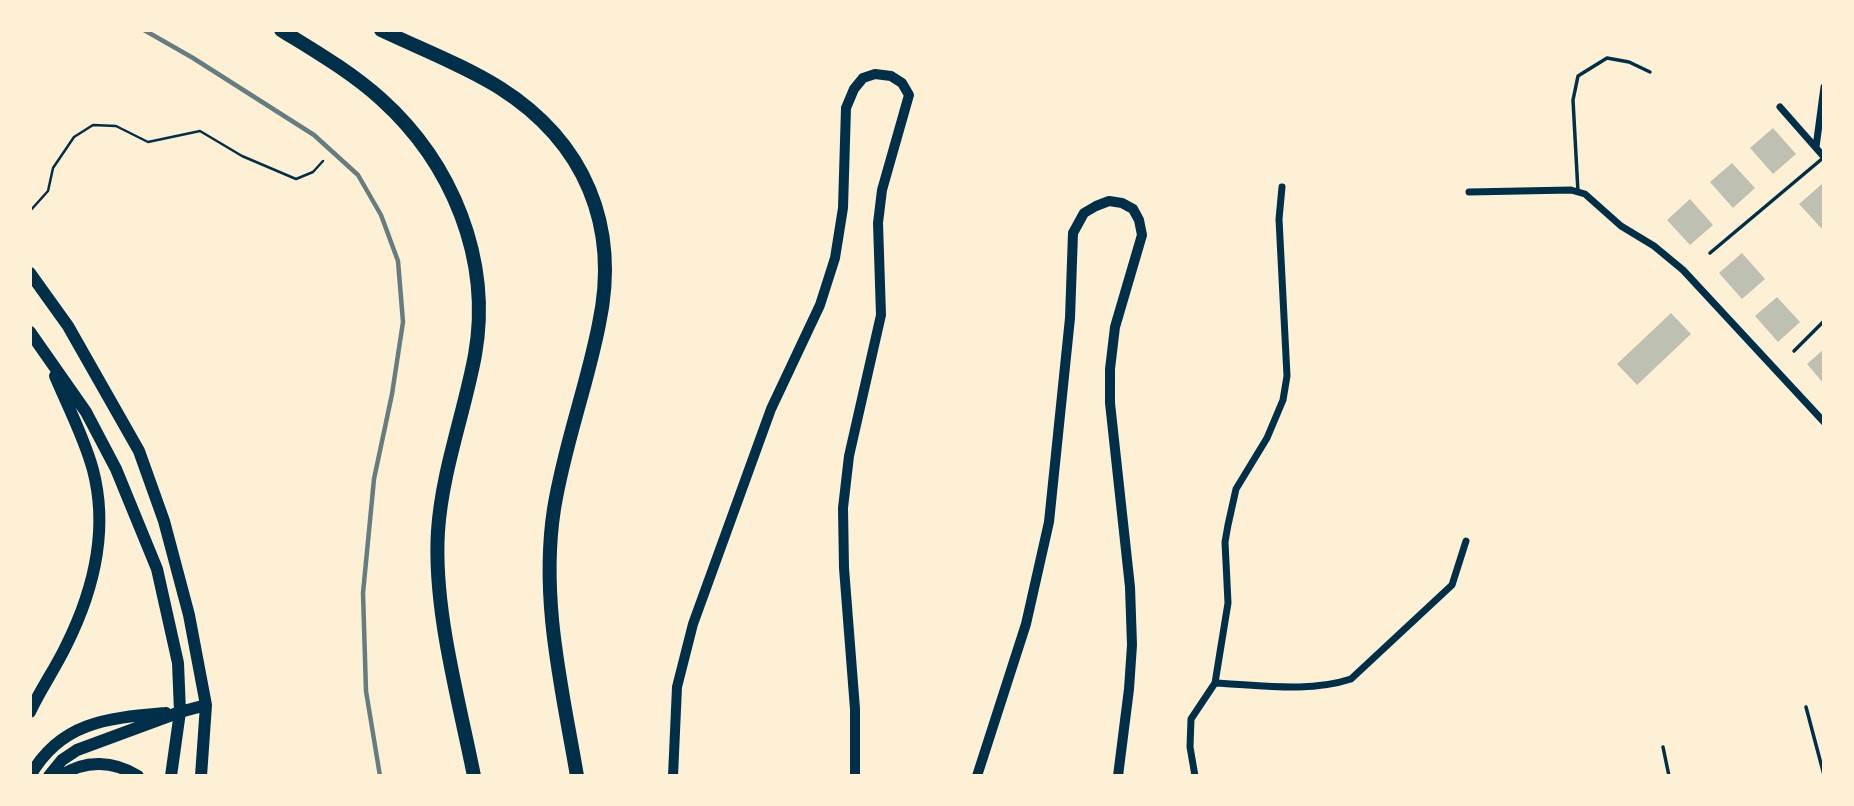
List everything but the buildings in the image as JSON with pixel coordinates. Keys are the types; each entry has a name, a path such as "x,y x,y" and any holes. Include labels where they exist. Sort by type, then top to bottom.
{"highway":[{"path":"281,30 337,66 397,114 428,152 464,221 478,282 478,327 470,378 443,494 438,550 443,614 474,776"},
{"path":"381,30 485,79 526,107 551,131 573,159 589,185 600,215 605,267 603,304 559,480 549,561 552,624 577,776"}],"main road":[{"path":"673,776 677,687 693,624 771,409 820,305 835,258 843,208 846,108 863,78 875,74 891,76 902,83 909,95 882,190 878,223 881,315 849,456 843,508 844,568 855,709 855,776"},
{"path":"977,776 1026,624 1049,522 1070,318 1073,233 1084,213 1109,201 1122,203 1133,209 1139,220 1142,236 1115,327 1110,369 1110,403 1129,587 1132,645 1118,776"},
{"path":"30,273 68,326 139,451 176,564 189,615 206,705 201,776"},
{"path":"30,332 86,412 111,460 157,569 178,663 180,712 171,776"},
{"path":"30,712 66,646 81,611 92,582 99,535 97,489 93,468 72,411 47,356"},
{"path":"49,776 62,760 77,750 206,705"},
{"path":"30,776 49,750 87,725 118,717 180,712"},
{"path":"61,776 75,768 96,764 120,767 138,776"}],"street":[{"path":"1816,147 1824,87"},
{"path":"1780,107 1824,157"},
{"path":"1195,776 1190,747 1191,719 1215,684 1228,603 1225,542 1227,525 1237,489 1266,438 1283,400 1287,376 1279,219 1282,187"},
{"path":"1469,192 1571,190 1585,194 1621,226 1654,246 1683,270 1824,422"},
{"path":"1215,684 1306,687 1335,684 1351,679 1452,584 1466,541"}],"lane":[{"path":"1578,191 1573,100 1578,76 1607,58 1629,62 1650,72"},
{"path":"1710,253 1824,157"},
{"path":"1794,351 1824,321"},
{"path":"1806,707 1824,775"},
{"path":"1662,747 1669,776"}],"path":[{"path":"30,211 48,191 53,167 74,136 93,125 116,126 148,142 200,131 242,156 296,179 313,172 323,161"}],"railway":[{"path":"144,30 314,135 358,175 381,215 398,261 403,322 392,394 374,479 363,593 366,691 380,776"}]}
